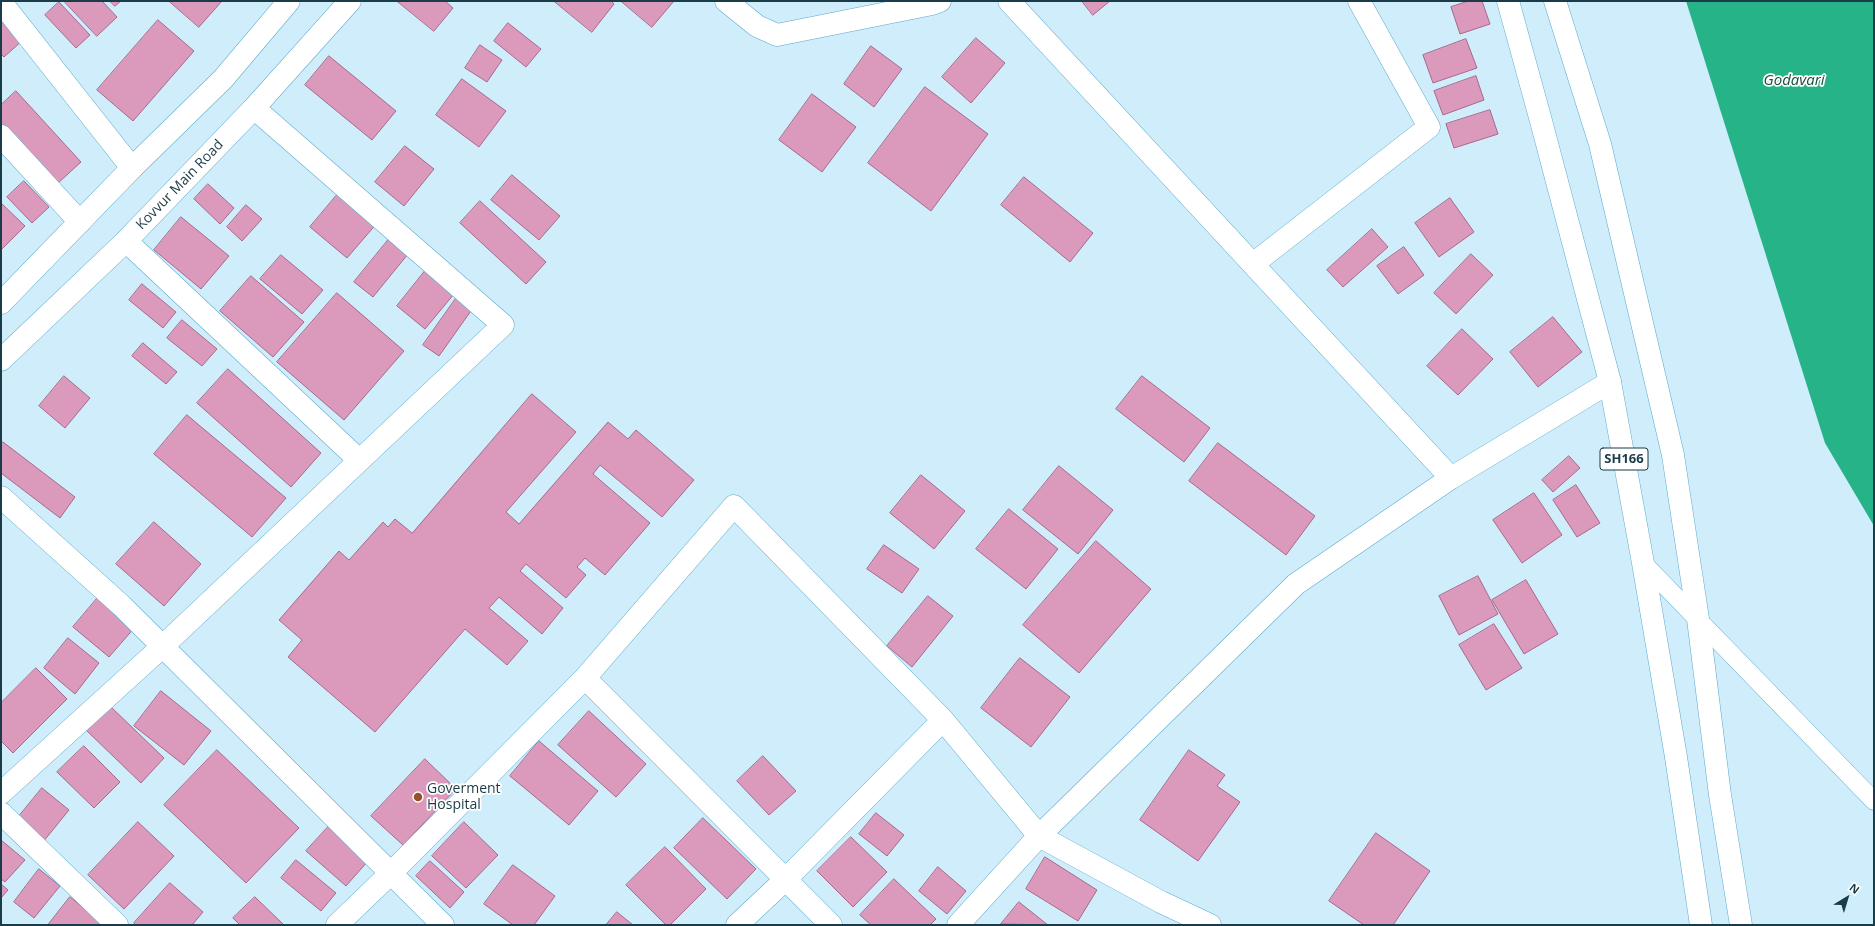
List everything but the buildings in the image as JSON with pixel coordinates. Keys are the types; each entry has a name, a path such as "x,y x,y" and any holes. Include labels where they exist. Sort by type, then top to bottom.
{"street":[{"path":"1,303 132,168 223,79 289,1"},
{"name":"Kovvur Main Road","path":"1,360 126,241 254,108 350,1"},
{"path":"726,1 757,26 777,35 936,2"},
{"path":"1009,1 1452,478"},
{"path":"1253,264 1430,127 1359,1"},
{"name":"SH166","path":"1508,1 1610,382 1676,757 1701,925"},
{"path":"1555,1 1600,144 1673,455 1698,620 1720,795 1741,925"},
{"path":"1,2 132,168"},
{"path":"1,793 163,646 503,325 254,108"},
{"path":"1,136 80,222"},
{"path":"126,241 360,460"},
{"path":"958,925 1039,836 1296,584 1452,478 1610,382"},
{"path":"1,497 122,606 443,925"},
{"path":"337,925 391,874 585,678 734,506 943,720 1039,836 1161,902 1210,925"},
{"path":"585,678 831,925"},
{"path":"737,925 786,879 943,720"},
{"path":"1,813 117,925"}],"lane":[{"path":"1643,563 1874,801"}],"water":[{"name":"Godavari","path":"1686,1 1874,1 1874,526 1825,443"}],"place":[{"name":"Goverment Hospital","path":"418,797"}]}
